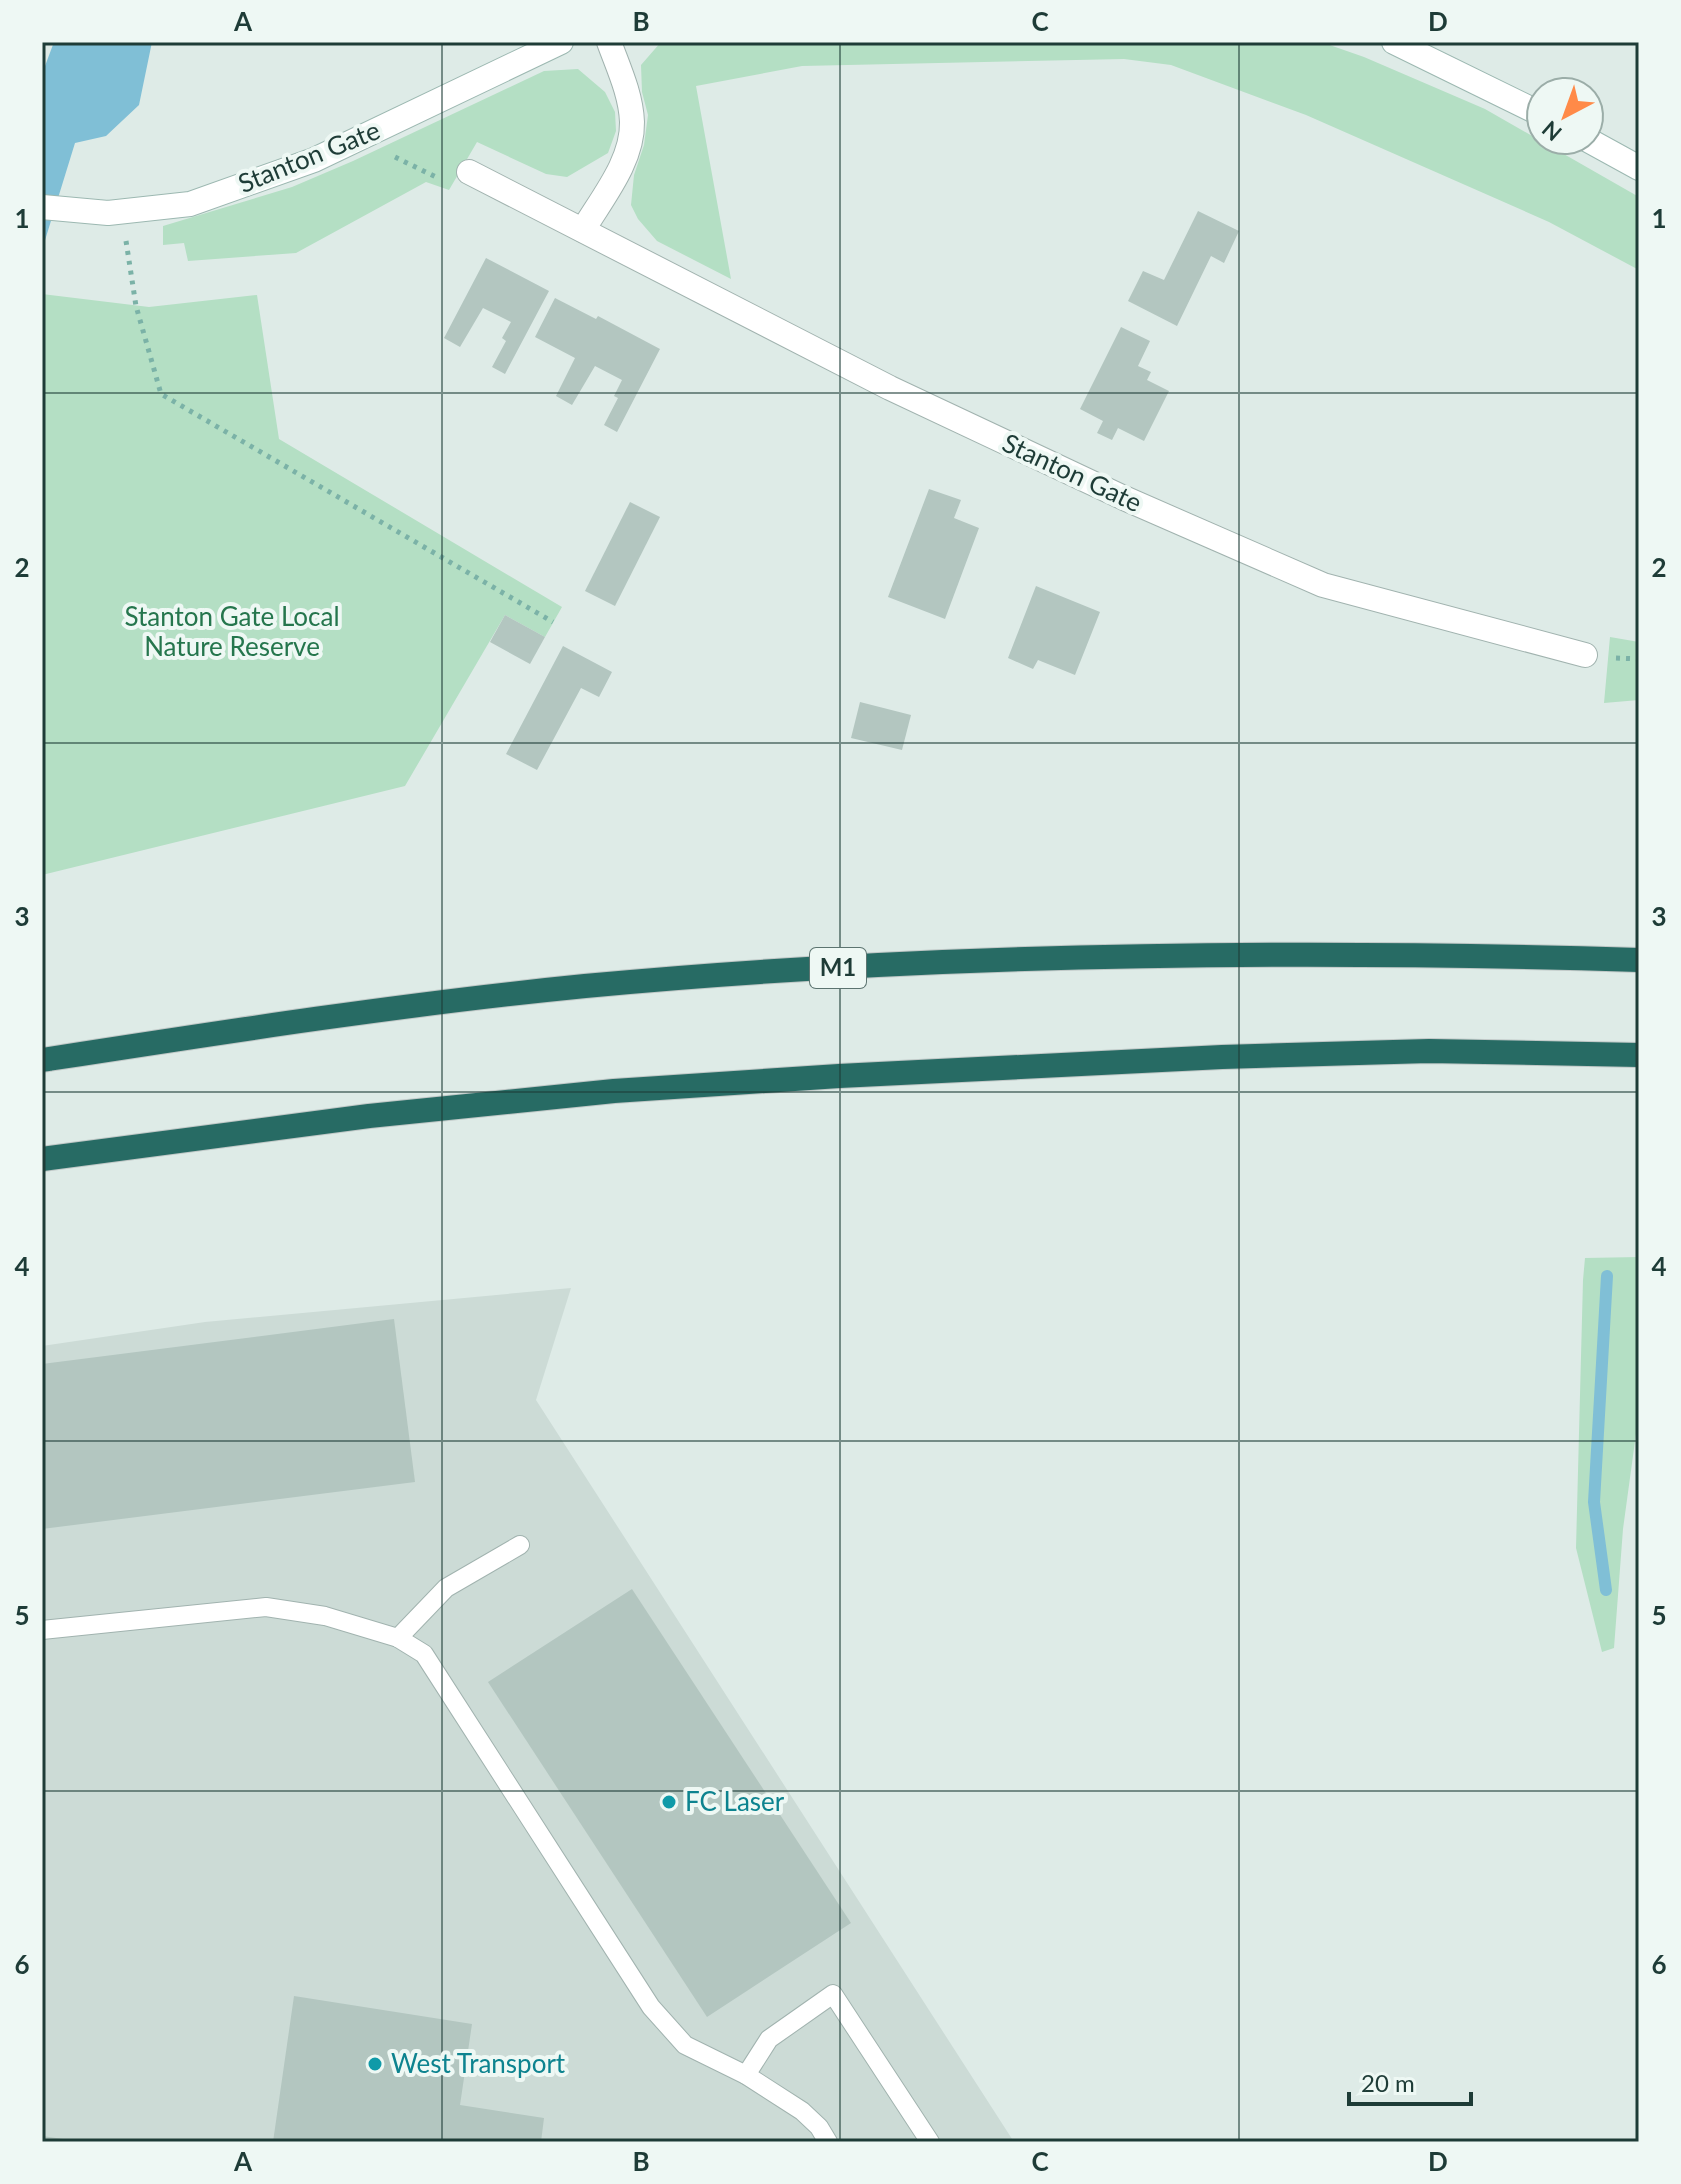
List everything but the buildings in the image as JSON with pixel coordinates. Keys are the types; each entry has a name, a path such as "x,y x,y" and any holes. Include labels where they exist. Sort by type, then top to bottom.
{"highway":[{"name":"M1","path":"42,1060 342,1013 586,986 830,969 1254,953 1443,954 1639,960"},
{"path":"42,1159 369,1116 614,1091 839,1076 1413,1051 1634,1055"}],"street":[{"name":"Stanton Gate","path":"42,207 122,211 190,204 314,160 561,42"},
{"path":"583,230 623,164 632,123 626,91 609,42"},
{"path":"1394,42 1525,106"},
{"path":"1605,149 1639,168"},
{"name":"Stanton Gate","path":"469,172 890,388 1124,498 1323,585 1585,655"}],"lane":[{"path":"398,1638 446,1588 520,1545"},
{"path":"42,1630 266,1607 325,1616 398,1638 424,1654 651,2007 685,2045 746,2075 802,2111 819,2127 828,2142"},
{"path":"746,2075 769,2039 833,1994 930,2142"}],"path":[{"path":"358,139 450,184 461,168 469,172"},
{"path":"122,211 136,306 161,394 553,622"}],"shaded area":[{"path":"571,1288 536,1400 1014,2142 42,2142 42,1346 205,1322"}],"green space":[{"path":"661,42 1321,42 1485,109 1525,132 1525,156 1567,156 1639,197 1639,270 1549,222 1306,115 1171,65 1124,59 802,66 696,86 731,279 657,241 638,219 631,205 634,175 644,145 648,115 642,92 641,65"},
{"path":"578,69 605,92 615,112 616,131 608,153 567,177 546,174 477,142 449,190 426,182 296,253 188,261 184,243 163,245 163,226 292,187 544,71"},
{"name":"Stanton Gate Local Nature Reserve","path":"42,294 149,307 257,295 279,439 562,607 545,637 505,615 405,786 42,875"},
{"path":"1610,637 1639,642 1639,700 1604,703"},
{"path":"1639,1257 1639,1412 1623,1529 1614,1648 1602,1652 1576,1548 1585,1258"}],"water":[{"path":"54,42 152,42 139,105 106,136 75,143 42,250 42,74"}],"waterway":[{"path":"1606,1590 1594,1502 1607,1276"}],"place":[{"name":"FC Laser","path":"669,1802"},
{"name":"West Transport","path":"375,2064"}]}
